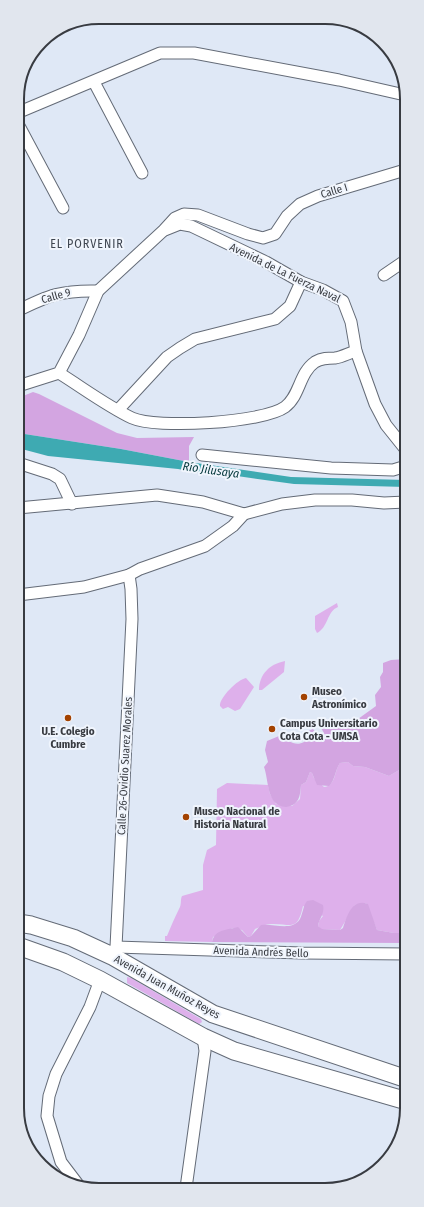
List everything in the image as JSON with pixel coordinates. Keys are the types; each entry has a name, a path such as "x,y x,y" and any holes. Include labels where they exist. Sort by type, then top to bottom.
{"main road":[{"name":"Avenida Juan Muñoz Reyes","path":"24,924 114,952 213,1014 400,1077"},
{"path":"24,948 63,962 100,980 203,1038 234,1051 400,1099"},
{"path":"100,980 114,952"},
{"path":"203,1038 213,1014"}],"street":[{"path":"24,110 160,53 194,53 339,80 399,94"},
{"path":"94,82 142,172"},
{"path":"24,135 64,208"},
{"name":"Calle I","path":"164,230 175,218 184,214 198,215 248,234 263,238 275,234 287,216 300,204 318,196 400,172"},
{"name":"Avenida de La Fuerza Naval","path":"164,230 180,224 191,226 266,262 301,282 323,290 340,299 345,304 351,322 356,351 382,418 400,442"},
{"path":"24,384 59,373 79,335 98,291 164,230"},
{"path":"384,275 400,264"},
{"path":"118,410 167,357 195,339 275,319 290,306 301,282"},
{"name":"Calle 9","path":"24,308 45,297 71,290 98,291"},
{"path":"59,373 133,418 152,423 226,422 272,413 289,403 304,374 315,362 324,358 340,357 356,351"},
{"path":"202,455 331,468 393,470 400,468"},
{"path":"24,465 52,474 60,479 72,504"},
{"path":"24,508 157,495 203,502 244,514 282,504 315,500 400,502"},
{"path":"24,594 84,587 129,575 140,569 205,546 233,526 244,514"},
{"name":"Calle 26-Ovidio Suarez Morales","path":"114,952 132,620 129,575"},
{"name":"Avenida Andrés Bello","path":"114,952 400,954"},
{"path":"73,1178 61,1162 46,1116 49,1096 56,1074 90,1007 100,980"},
{"path":"187,1183 205,1051 203,1038"}],"shaded area":[{"path":"33,392 39,394 117,433 137,438 194,437 189,446 189,462 121,449 24,434 24,396"},
{"path":"337,603 338,607 334,609 321,631 317,633 315,629 315,616"},
{"path":"400,659 400,770 389,776 365,767 353,766 348,762 340,763 333,781 329,786 317,785 312,773 310,772 306,782 301,785 298,800 290,806 280,806 275,802 269,792 264,767 268,762 265,750 267,741 279,736 298,744 304,742 306,732 313,729 320,738 323,736 324,733 321,728 322,723 327,719 339,722 358,719 376,706 375,695 381,687 380,677 383,672 383,663 391,660"},
{"path":"285,661 284,672 262,690 259,690 261,679 266,671 270,667"},
{"path":"246,678 254,687 240,709 235,711 228,707 223,709 220,706 223,698 238,682"},
{"path":"348,762 353,766 365,767 389,776 400,770 400,933 377,930 366,903 355,905 340,930 321,929 318,926 319,921 323,916 303,906 296,923 292,925 265,925 255,929 251,936 248,937 242,930 233,928 213,937 212,942 165,941 165,936 167,936 180,907 182,896 203,890 203,865 207,850 216,845 217,789 227,783 268,785 270,794 276,804 292,806 300,799 301,785 306,782 310,772 324,787 328,786 333,781 340,763"},
{"path":"313,900 323,905 323,911 318,926 322,929 340,930 343,928 348,914 354,906 362,903 368,904 377,930 400,933 400,943 212,942 219,932 238,927 248,937 251,936 261,925 287,926 297,923 307,901"},
{"path":"127,977 201,1019 202,1022 199,1024 127,983"}],"water":[{"name":"Río Jilusaya","path":"24,434 121,449 189,462 291,477 400,480 400,487 294,484 237,476 204,474 178,469 48,456 24,450"}],"place":[{"name":"Museo Astronímico","path":"304,697"},
{"name":"U.E. Colegio Cumbre","path":"68,718"},
{"name":"Campus Universitario Cota Cota - UMSA","path":"272,729"},
{"name":"Museo Nacional de Historia Natural","path":"186,817"}],"district":[{"name":"EL PORVENIR","path":"87,244"}]}
